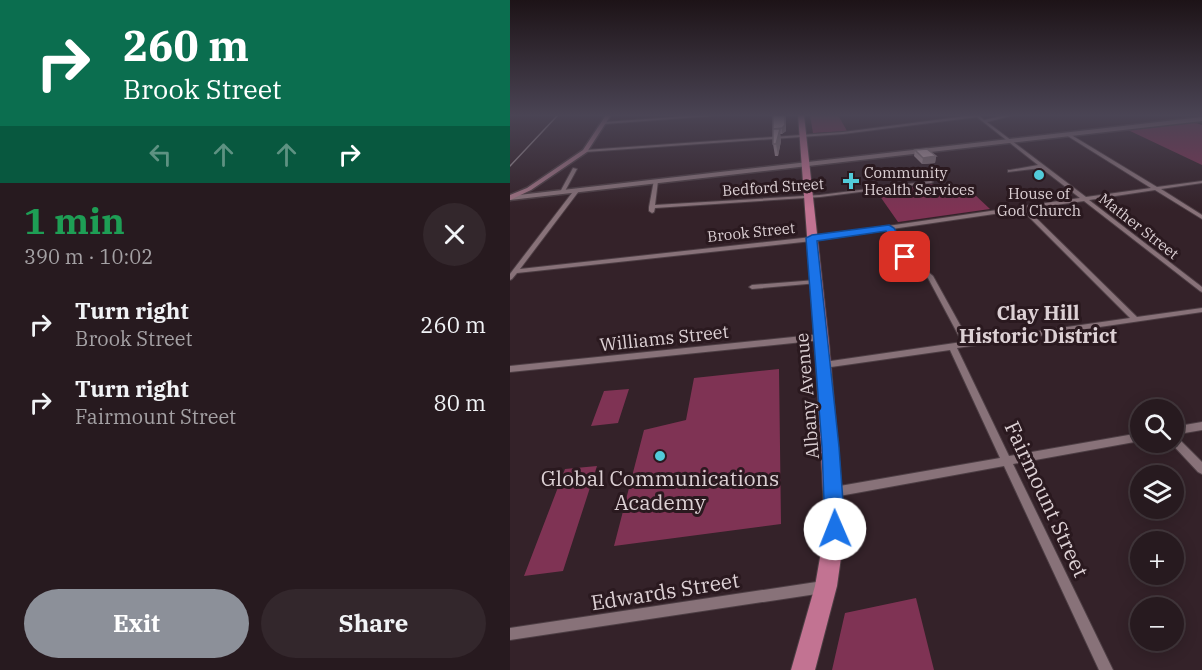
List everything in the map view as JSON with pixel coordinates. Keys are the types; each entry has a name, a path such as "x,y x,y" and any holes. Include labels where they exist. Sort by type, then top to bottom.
{"highway":[{"name":"Albany Avenue","path":"803,146 822,338 835,529 826,586 804,670"}],"main road":[{"path":"510,198 585,151 588,146"}],"street":[{"path":"585,151 649,146"},
{"path":"510,198 962,146"},
{"name":"Mather Street","path":"1016,146 1202,290"},
{"path":"1087,146 1202,217"},
{"path":"1010,171 1043,166"},
{"path":"562,192 575,169"},
{"path":"538,181 535,186 537,190 553,193"},
{"name":"Bedford Street","path":"656,181 652,209 808,197 931,182"},
{"name":"Brook Street","path":"515,271 812,238 1202,182"},
{"path":"510,278 577,190"},
{"path":"1023,208 1135,319"},
{"path":"889,228 900,252 931,277 966,343"},
{"path":"752,287 816,282"},
{"path":"824,365 1202,310"},
{"name":"Williams Street","path":"510,369 822,338"},
{"name":"Fairmount Street","path":"952,346 1106,670"},
{"path":"1184,429 1202,426"},
{"path":"834,492 1130,439"},
{"path":"1184,450 1202,469"},
{"name":"Edwards Street","path":"510,634 826,586"}],"shaded area":[{"path":"1162,146 1202,146 1202,165"},
{"path":"933,184 946,198 974,194 990,209 898,222 877,192"},
{"path":"779,369 781,524 614,546 644,430 686,420 694,378"},
{"path":"629,389 618,423 591,426 604,391"},
{"path":"597,466 563,571 524,576 565,469"},
{"path":"916,598 934,670 832,670 845,613"}],"building":[{"path":"927,149 936,156 923,158 915,150"}],"railway":[{"path":"510,166 529,146"}],"place":[{"name":"House of God Church","path":"1039,175"},
{"name":"Community Health Services","path":"851,181"},
{"name":"Global Communications Academy","path":"660,456"}],"district":[{"name":"Clay Hill Historic District","path":"1038,324"}],"route":[{"path":"835,529 831,447 812,238 889,228 900,252 905,257"}]}
